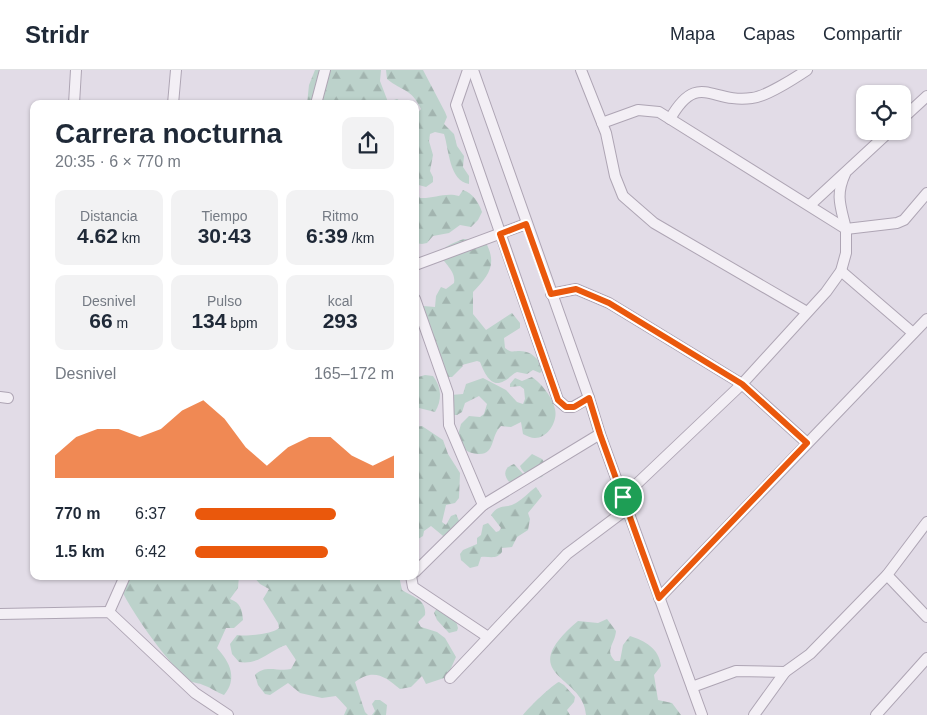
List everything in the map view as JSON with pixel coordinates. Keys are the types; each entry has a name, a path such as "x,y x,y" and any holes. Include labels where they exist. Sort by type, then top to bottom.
{"street":[{"path":"74,100 76,70"},
{"path":"173,100 176,70"},
{"path":"317,100 325,70"},
{"path":"468,70 456,106 558,400 566,407 574,407 589,398"},
{"path":"472,70 589,398 600,434 702,715"},
{"path":"580,70 602,123 623,196 654,222 807,312"},
{"path":"670,119 679,100 689,89 699,85 735,97 752,98 807,70"},
{"path":"911,111 927,96"},
{"path":"602,123 638,110 659,112 846,229 897,223 904,220 927,193"},
{"path":"810,205 881,140"},
{"path":"623,497 742,384 826,292 840,272 846,253 846,229 838,196 845,174"},
{"path":"419,264 526,224"},
{"path":"840,272 913,333"},
{"path":"551,294 576,289 596,296 742,384 807,443"},
{"path":"419,310 448,393 449,425 483,505"},
{"path":"659,598 927,319"},
{"path":"419,568 483,505 600,434"},
{"path":"450,678 567,554 627,509"},
{"path":"754,715 785,672 810,654 887,575 927,522"},
{"path":"887,575 927,617"},
{"path":"109,612 123,580"},
{"path":"412,580 413,587 488,637"},
{"path":"0,614 109,612 196,693 228,715"},
{"path":"876,715 927,658"},
{"path":"692,687 736,671 785,672"}],"green space":[{"path":"315,70 381,70 380,81 387,100 307,100 309,85"},
{"path":"386,70 423,70 447,117 444,124 454,134 457,146 464,156 463,167 469,176 469,184 462,182 454,171 444,134 435,132 430,134 429,141 433,155 430,171 433,182 426,187 419,185 419,111 421,109 419,100 416,100 387,79"},
{"path":"463,190 473,196 482,212 478,220 471,227 460,225 449,233 433,236 427,243 419,244 419,197 459,196"},
{"path":"464,239 485,241 491,256 490,269 473,292 473,314 486,330 512,313 520,323 520,328 504,338 505,348 511,351 524,351 532,354 544,369 540,373 533,370 527,374 517,372 506,380 495,383 489,378 480,362 477,361 462,365 452,377 446,377 425,342 421,332 419,313 423,306 435,307 436,296 441,287 446,289 454,283 454,276 441,254 450,245"},
{"path":"433,376 436,381 440,398 435,412 419,408 419,377"},
{"path":"532,377 546,391 554,405 555,419 548,432 534,438 523,434 521,422 511,427 501,426 489,450 485,453 472,453 466,450 458,435 461,424 469,416 480,417 484,414 487,404 479,396 465,403 462,412 452,415 451,395 463,394 466,384 483,378 506,390 517,402 523,404 525,399 524,389 520,386 510,387 510,384 515,378 522,381"},
{"path":"419,426 422,426 443,440 448,454 460,473 459,498 455,503 446,505 442,522 446,525 451,516 456,514 460,523 448,540 431,526 424,531 423,536 419,538"},
{"path":"532,454 542,459 548,468 542,477 529,476 520,466"},
{"path":"514,464 525,476 513,485 507,479 505,473 507,468"},
{"path":"536,487 542,496 528,513 530,519 528,530 517,537 512,547 502,548 502,552 495,557 481,557 478,566 470,568 461,560 460,554 463,550 477,544 477,538 481,535 483,525 488,523 496,532 499,531 501,528 491,515 494,511 516,503"},
{"path":"118,580 239,580 238,588 230,599 240,607 243,620 234,628 226,628 217,648 226,659 231,671 231,683 224,695 206,686 192,682 184,676 160,649 136,615"},
{"path":"256,580 400,580 402,590 418,599 424,605 425,615 418,622 421,627 437,632 445,638 456,657 447,677 426,684 422,676 411,687 400,689 379,675 368,675 361,678 355,682 365,712 368,715 344,715 347,708 336,696 322,698 300,693 288,683 270,695 265,694 258,685 255,675 267,669 291,669 296,660 286,645 258,660 239,662 232,654 230,644 237,635 246,636 271,632 279,628 278,623 263,599 269,589"},
{"path":"437,608 455,618 457,631 449,633 437,620 434,613"},
{"path":"607,619 616,631 610,650 610,654 615,661 620,661 623,645 630,636 650,646 657,654 661,666 654,675 658,700 672,703 681,715 586,715 582,701 575,691 556,674 551,665 551,654 559,639 578,621 598,623"},
{"path":"559,682 575,697 574,702 567,710 570,715 523,715 530,707"},
{"path":"375,700 380,700 387,705 386,715 372,715 375,711 372,704"}],"route":[{"path":"526,224 551,294 567,290 583,290 609,303 742,384 807,443 659,598 623,497 589,398 574,407 566,407 558,400 500,234 526,224"}]}
